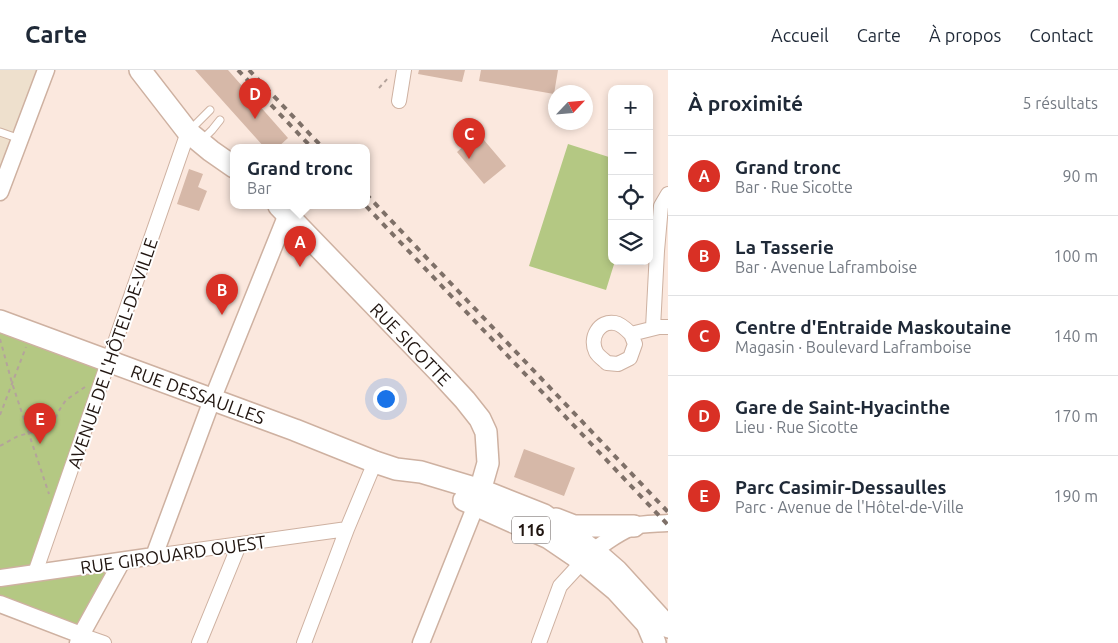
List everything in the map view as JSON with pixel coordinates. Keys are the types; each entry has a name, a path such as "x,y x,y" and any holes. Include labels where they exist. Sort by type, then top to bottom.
{"main road":[{"path":"140,70 194,137 211,152 230,164"},
{"name":"RUE SICOTTE","path":"283,210 459,393 480,419 486,432 488,463 478,497"},
{"name":"RUE DESSAULLES","path":"0,321 107,367 212,400 375,462 396,469 421,472 478,497 549,538 617,571 668,627"},
{"name":"RUE DESSAULLES","path":"478,497 544,515 588,556 647,624 656,643"},
{"path":"544,515 574,526 634,526"},
{"path":"656,643 668,639"}],"street":[{"path":"0,192 46,70"},
{"path":"399,101 404,70"},
{"name":"AVENUE DE L'HÔTEL-DE-VILLE","path":"35,573 107,367 194,137"},
{"path":"653,328 660,206 668,194"},
{"path":"154,556 283,210"},
{"path":"632,334 653,328 668,327"},
{"path":"304,643 375,462"},
{"path":"421,643 478,497"},
{"path":"539,643 560,586 588,556 634,526 668,523"},
{"name":"RUE GIROUARD OUEST","path":"0,578 347,530"},
{"path":"199,643 239,545"},
{"path":"80,639 122,561"},
{"path":"0,604 80,639 104,643"}],"lane":[{"path":"194,137 210,110"},
{"path":"194,137 212,130 220,120"},
{"path":"0,132 20,140"}],"path":[{"path":"378,88 390,76"},
{"path":"0,415 31,333"},
{"path":"0,339 12,383 56,514"},
{"path":"0,446 11,439 45,429 51,425 66,400 107,367"}],"shaded area":[{"path":"0,70 46,70 0,192"}],"green space":[{"path":"568,144 608,157 608,265 614,265 606,290 529,266"},
{"path":"0,321 109,361 35,573 0,578"},
{"path":"112,567 79,627 0,598 0,584"}],"building":[{"path":"195,70 228,70 288,138 281,144 261,144"},
{"path":"419,70 465,70 462,82 418,74"},
{"path":"481,70 558,70 556,85 548,85 548,93 479,81"},
{"path":"478,133 506,166 484,184 457,152"},
{"path":"189,169 203,174 198,187 207,191 199,211 177,204"},
{"path":"524,449 575,468 564,496 514,477"}],"railway":[{"path":"238,70 308,144"},
{"path":"249,70 319,144"},
{"path":"370,198 668,512"},
{"path":"369,209 668,525"}],"place":[{"name":"Gare de Saint-Hyacinthe","path":"255,119"},
{"name":"Centre d'Entraide Maskoutaine","path":"469,159"},
{"name":"Grand tronc","path":"300,267"},
{"name":"La Tasserie","path":"222,315"},
{"name":"Parc Casimir-Dessaulles","path":"40,444"}]}
